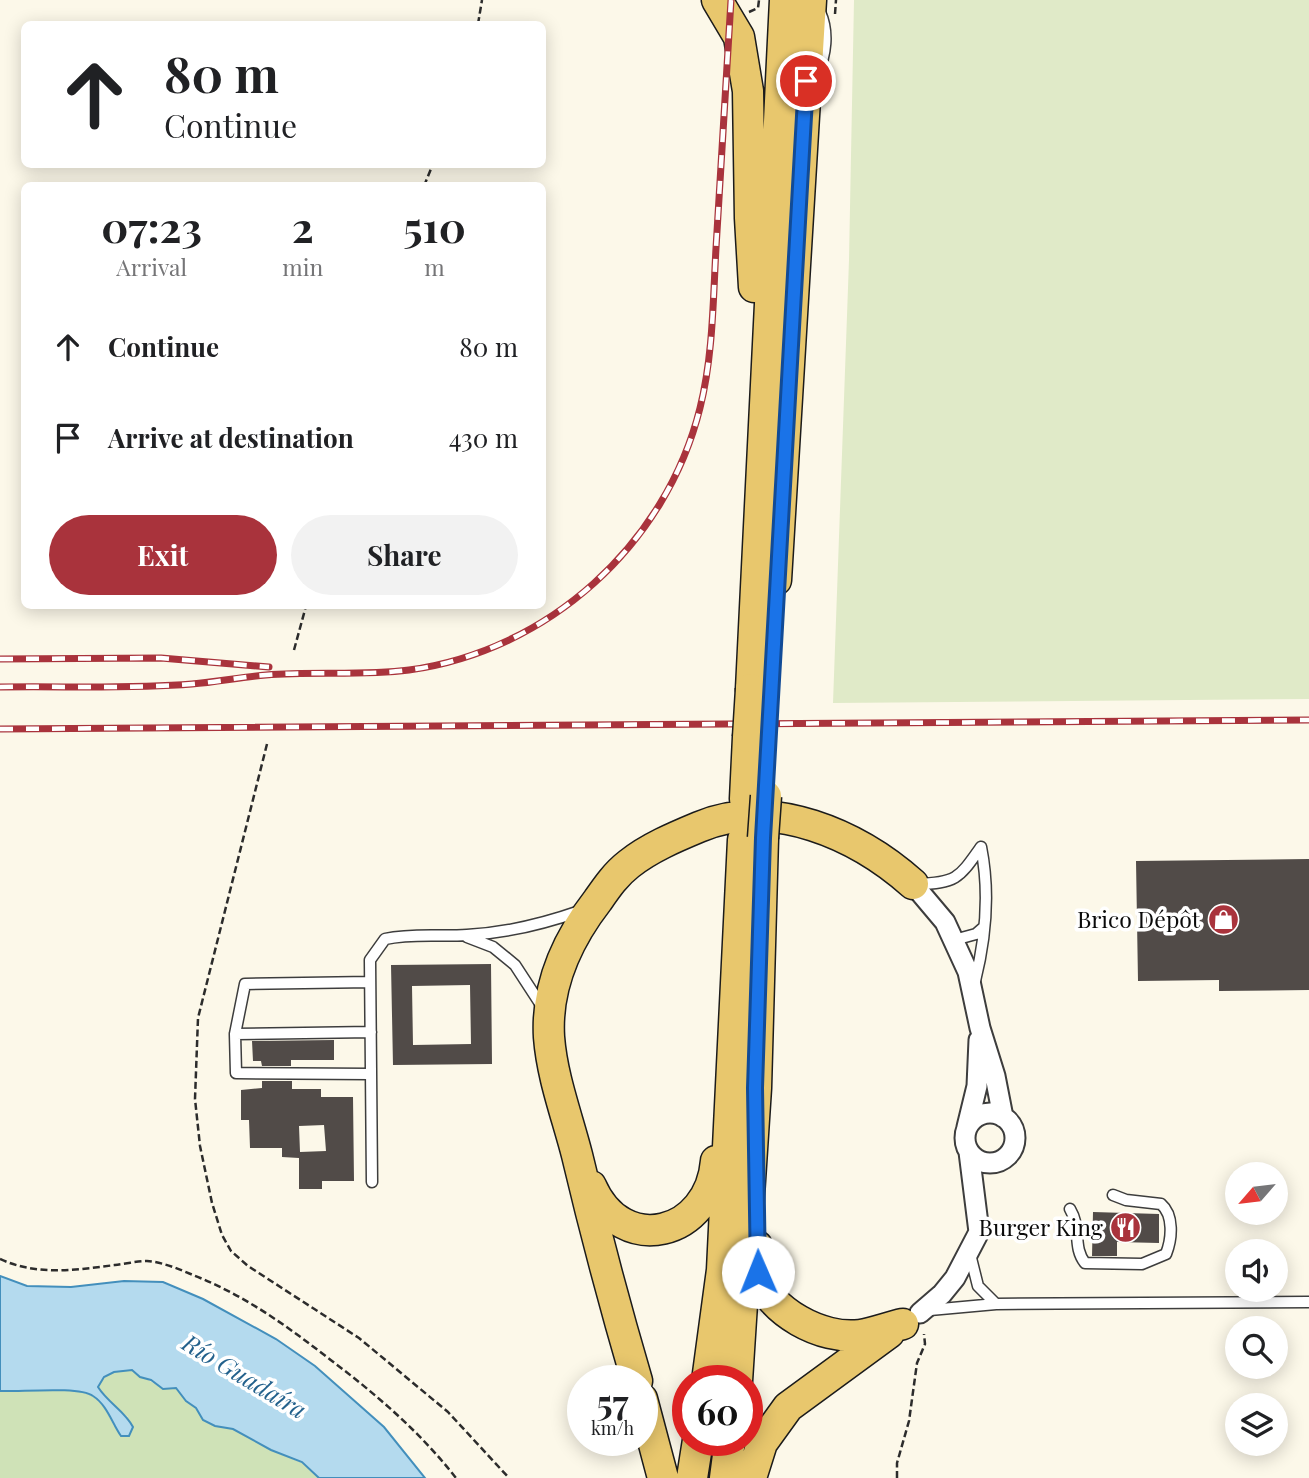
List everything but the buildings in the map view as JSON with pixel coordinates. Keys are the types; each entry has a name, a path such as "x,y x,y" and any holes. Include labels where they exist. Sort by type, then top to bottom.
{"main road":[{"path":"717,0 739,37 748,91 750,218 756,313 767,354"},
{"path":"709,1365 722,1270 733,1031 753,839 759,736 784,97 784,5"},
{"path":"761,689 767,354 784,97"},
{"path":"632,1365 558,1086 549,1039 549,1016 562,956 578,926 615,878 630,864 703,825 733,817 751,816 794,821 834,835 877,856 913,884"},
{"path":"753,839 758,1272 774,1301 788,1315 821,1330 858,1335 915,1316"},
{"path":"576,1154 600,1204 624,1225 664,1229 690,1216 707,1197 715,1172 724,1070 733,1031"},
{"path":"738,1365 755,1088"},
{"path":"751,1478 762,1443 788,1407 915,1316"},
{"path":"658,1453 663,1478"},
{"path":"692,1478 695,1456"},
{"path":"725,1478 728,1456"},
{"path":"730,1456 730,1478"}],"street":[{"path":"913,884 945,922 968,972 1003,1116 1013,1128 1015,1143 1008,1156 995,1162 980,1161 969,1152"},
{"path":"915,1316 954,1278 979,1232 969,1152 965,1142 976,1086 980,1028"},
{"path":"966,1131 971,1121 981,1114 1003,1116"}],"lane":[{"path":"913,884 938,884 953,880 966,869 981,847 987,888 982,954 972,992"},
{"path":"372,1182 370,960 385,939 408,934 487,934 546,923 593,906"},
{"path":"954,940 976,934 984,927"},
{"path":"463,936 493,947 515,965 549,1016"},
{"path":"370,982 245,984 235,1034 236,1073 371,1074"},
{"path":"235,1034 371,1032"},
{"path":"1070,1209 1077,1221 1078,1248 1085,1263 1142,1264 1166,1254 1170,1238 1170,1215 1164,1207 1161,1204 1126,1200 1113,1195"},
{"path":"970,1251 978,1286 985,1296 996,1304"},
{"path":"915,1316 996,1304 1309,1302"}],"path":[{"path":"478,21 482,0"},
{"path":"835,17 836,0"},
{"path":"295,650 305,609"},
{"path":"267,744 198,1018 195,1067 200,1146 222,1235 231,1251 248,1266 359,1338 448,1412 509,1478"},
{"path":"0,1259 49,1271 147,1261 177,1268 222,1286 274,1316 361,1383 405,1422 456,1478"},
{"path":"897,1478 897,1463 909,1421 917,1363 925,1344 915,1316"}],"green space":[{"path":"854,0 1309,0 1309,699 833,703 849,260"},
{"path":"132,1370 163,1389 176,1388 186,1401 196,1408 203,1420 215,1426 233,1429 302,1463 319,1478 0,1478 0,1391 82,1392 98,1401 114,1426 128,1417 114,1407 98,1387 104,1378 112,1373"}],"water":[{"name":"Río Guadaíra","path":"0,1276 27,1286 71,1287 124,1281 163,1282 203,1299 276,1339 315,1366 384,1427 425,1478 319,1478 302,1462 271,1450 233,1429 215,1426 203,1420 196,1408 186,1401 176,1388 163,1389 132,1370 114,1372 104,1377 98,1387 130,1421 133,1427 129,1436 121,1436 102,1404 86,1393 63,1390 0,1391"}],"railway":[{"path":"0,687 168,686 266,675 409,670 460,659 508,640 553,615 594,583 630,546 660,504 683,458 700,408 708,369 712,328 731,0"},
{"path":"0,659 161,658 269,667"},
{"path":"0,729 1309,720"}],"place":[{"name":"Brico Dépôt","path":"1223,920"},
{"name":"Burger King","path":"1126,1228"}],"route":[{"path":"758,1272 755,1088 763,838 806,81"}]}
